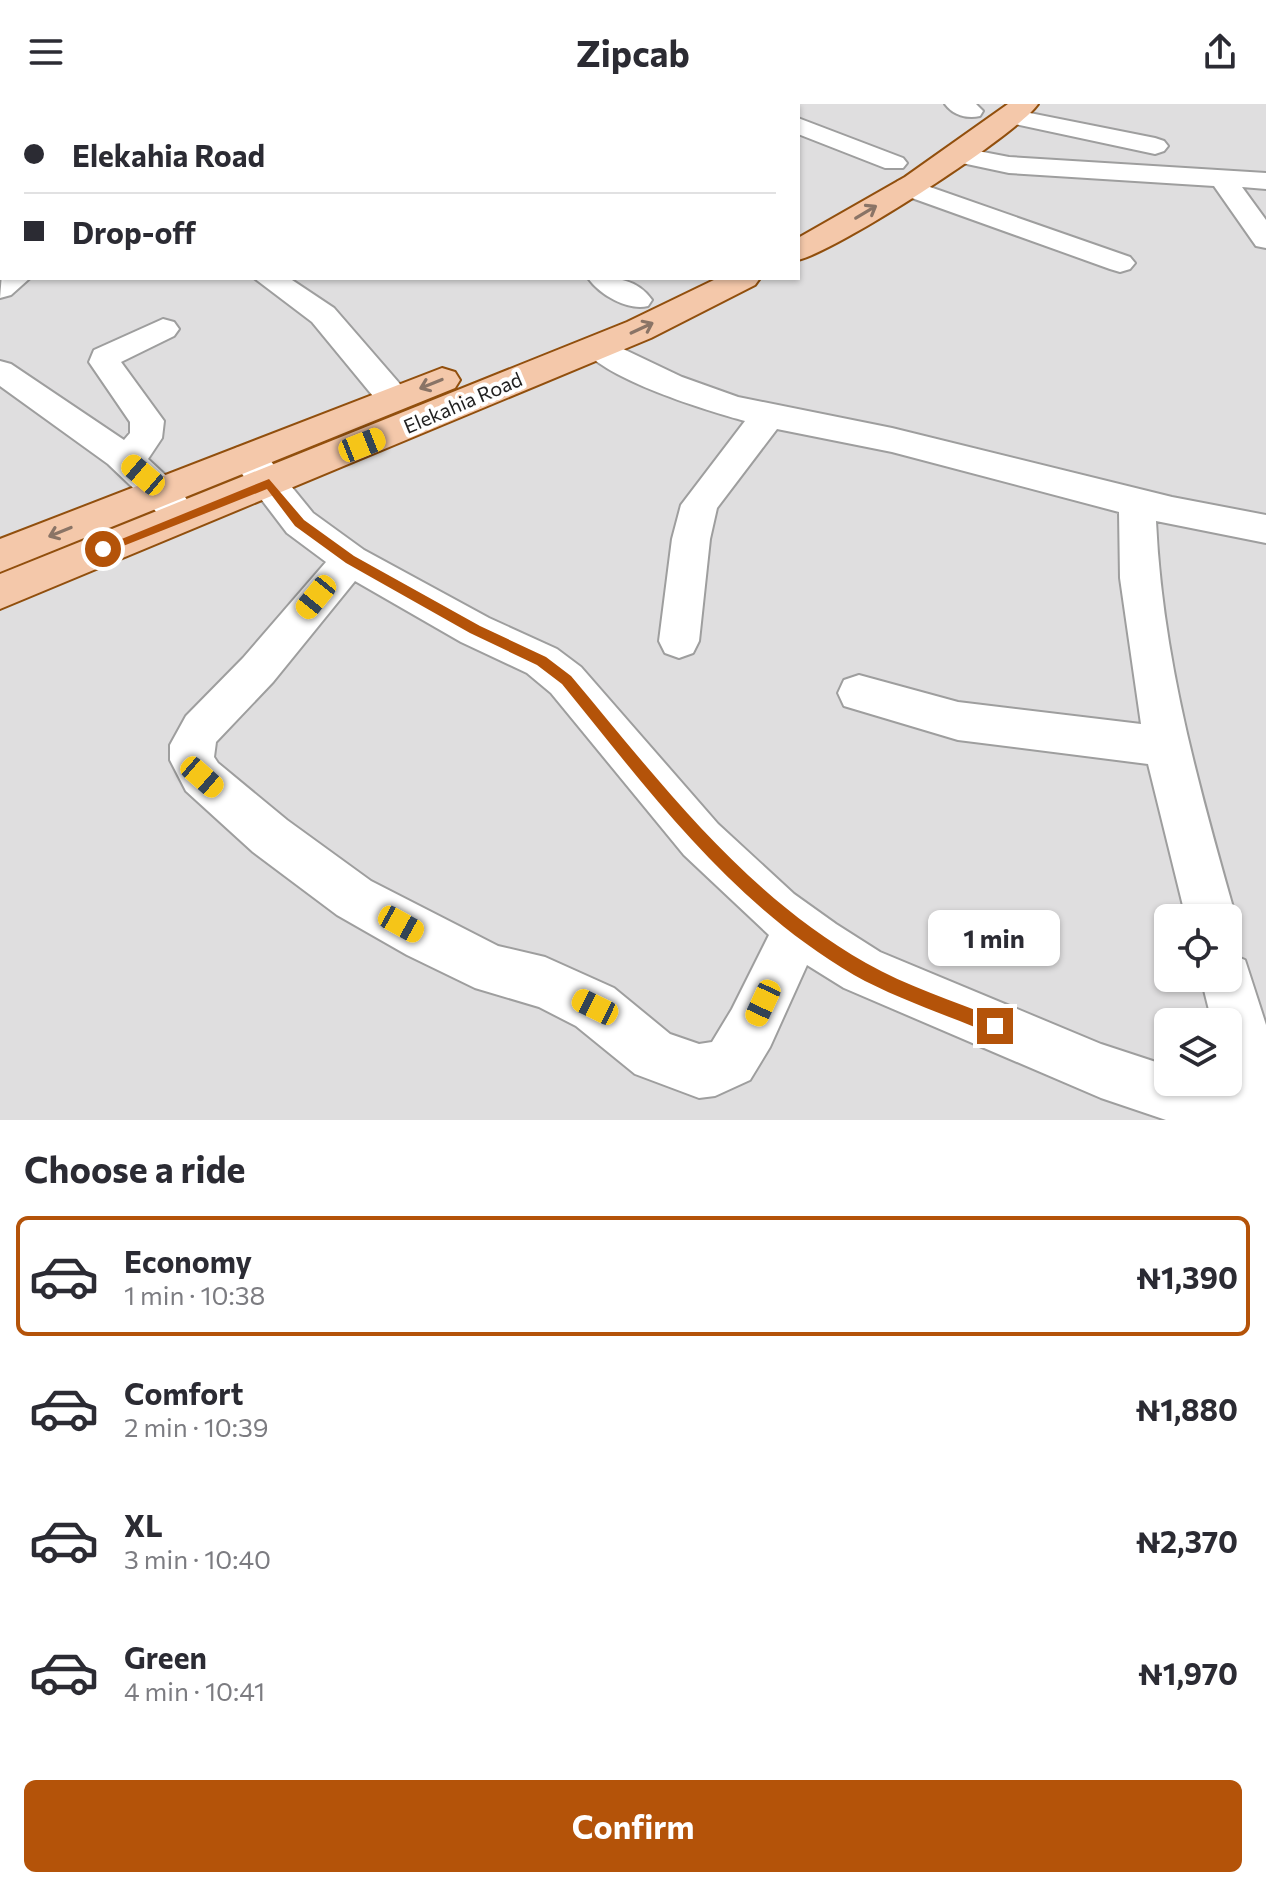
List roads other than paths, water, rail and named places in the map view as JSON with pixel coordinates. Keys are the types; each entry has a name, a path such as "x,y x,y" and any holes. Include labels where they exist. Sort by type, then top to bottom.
{"main road":[{"path":"866,179 957,155 1017,110"},
{"path":"800,249 906,166"},
{"name":"Elekahia Road","path":"258,470 394,399 680,280"},
{"name":"Elekahia Road","path":"0,556 172,504 598,347 740,280"},
{"name":"Elekahia Road","path":"0,592 172,504"}],"street":[{"path":"1017,110 1155,146"},
{"path":"800,126 906,166 1120,263"},
{"path":"957,155 1009,165 1266,181"},
{"path":"1223,179 1266,240"},
{"path":"272,280 323,315 394,399"},
{"path":"606,280 637,300"},
{"path":"125,459 148,438 147,421 105,362 105,357 163,329"},
{"path":"598,347 633,369 692,393 769,415 889,439 1137,505 1266,529"},
{"path":"0,371 125,459 172,504"},
{"path":"679,641 691,539 699,505 769,415"},
{"path":"258,470 300,523 350,560 475,630 542,661 566,680 705,847 798,929 862,970 918,994 1101,1071 1249,1120"},
{"path":"1137,505 1139,578 1166,747 1207,904"},
{"path":"350,560 258,670 201,729 192,745 192,760 202,777 270,836 354,898 401,924 493,970 545,983 595,1007 654,1055 699,1071 715,1069 731,1061 751,1028 798,929"},
{"path":"859,693 958,721 1166,747"},
{"path":"1231,992 1265,1120"}]}
